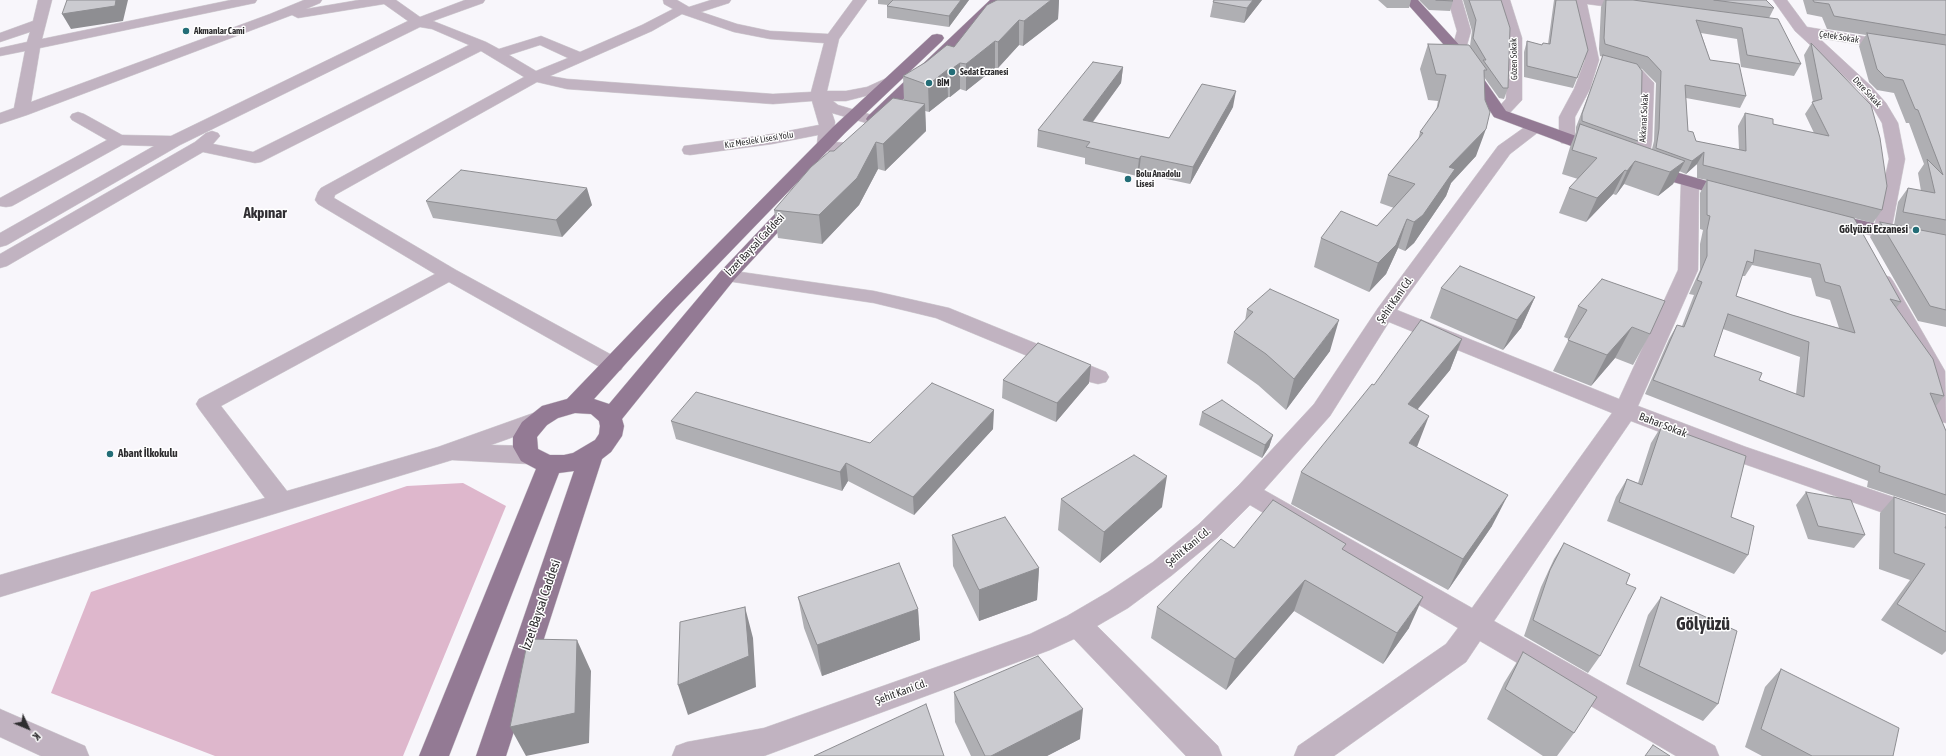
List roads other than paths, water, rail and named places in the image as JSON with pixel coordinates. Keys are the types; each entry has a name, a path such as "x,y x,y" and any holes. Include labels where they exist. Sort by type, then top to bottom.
{"main road":[{"path":"864,118 998,0"},
{"path":"1411,0 1458,52 1500,114 1627,161 1690,182 1749,198"},
{"path":"832,164 848,147 864,118 890,82 948,27"},
{"name":"İzzet Baysal Caddesi","path":"575,405 826,136 864,118"},
{"name":"İzzet Baysal Caddesi","path":"610,418 726,276 811,186"},
{"path":"1816,216 1853,226 1946,244"},
{"path":"586,405 596,407 610,418 612,426 610,436 603,446 592,454 578,461 564,464 540,460 525,447 525,437 530,428 539,419 562,407 586,405"},
{"name":"İzzet Baysal Caddesi","path":"490,756 592,454"},
{"path":"434,756 540,460"}],"street":[{"path":"21,112 33,47 45,0"},
{"path":"0,52 33,47 250,0"},
{"path":"0,119 275,17 315,0"},
{"path":"275,17 384,0"},
{"path":"387,0 418,22 436,26 481,45 535,77 567,84 773,99 846,96 872,90 890,82"},
{"path":"0,241 174,141 418,22 478,0"},
{"path":"666,0 685,10 734,28 770,35 832,39"},
{"path":"613,366 449,274 324,200 327,192 535,77 685,10 724,0"},
{"path":"848,147 829,147 826,136 826,122 818,96 832,39 860,0"},
{"path":"1455,0 1464,31 1463,39 1458,52"},
{"name":"Gözen Sokak","path":"1500,114 1514,100 1515,38 1503,0"},
{"path":"1567,139 1567,117 1582,89 1592,60 1579,0"},
{"path":"1588,0 1643,7"},
{"name":"Dere Sokak","path":"1780,0 1802,30 1866,89 1880,106 1890,123 1895,142 1897,160 1882,232"},
{"path":"0,38 40,22"},
{"name":"Çetek Sokak","path":"1785,26 1946,54"},
{"path":"496,55 542,40 579,58"},
{"path":"202,146 255,158 481,45"},
{"path":"579,58 575,65 578,74 581,79 594,86"},
{"name":"Akkanat Sokak","path":"1592,60 1614,65 1637,73 1646,83 1644,141 1627,161"},
{"path":"818,96 832,108 864,118"},
{"path":"0,262 202,146 239,110"},
{"path":"78,117 119,140 174,141"},
{"name":"Şehit Kani Cd.","path":"687,756 764,749 1040,642 1076,624 1118,600 1162,569 1208,531 1248,492 1322,410 1385,313 1504,150 1535,127"},
{"name":"Kız Meslek Lisesi Yolu","path":"690,150 772,139 826,136"},
{"path":"6,202 119,140"},
{"path":"1309,756 1456,653 1619,423 1688,270 1690,182"},
{"path":"1853,226 1864,247"},
{"path":"1876,267 1940,372 1946,415"},
{"path":"282,502 207,404 449,274"},
{"path":"726,276 874,297 942,313 1098,377"},
{"name":"Bahar Sokak","path":"1385,313 1625,410 1738,453 1946,525"},
{"path":"0,586 446,453 539,419"},
{"path":"446,453 540,460"},
{"path":"1248,492 1704,756"},
{"path":"1076,624 1207,756"},
{"path":"0,723 74,756"}],"place":[{"name":"Akmanlar Cami","path":"186,31"},
{"name":"Sedat Eczanesi","path":"952,72"},
{"name":"BİM","path":"929,83"},
{"name":"Bolu Anadolu Lisesi","path":"1128,179"},
{"name":"Gölyüzü Eczanesi","path":"1916,230"},
{"name":"Abant İlkokulu","path":"110,454"}],"district":[{"name":"Akpınar","path":"265,213"},
{"name":"Gölyüzü","path":"1703,624"}]}
